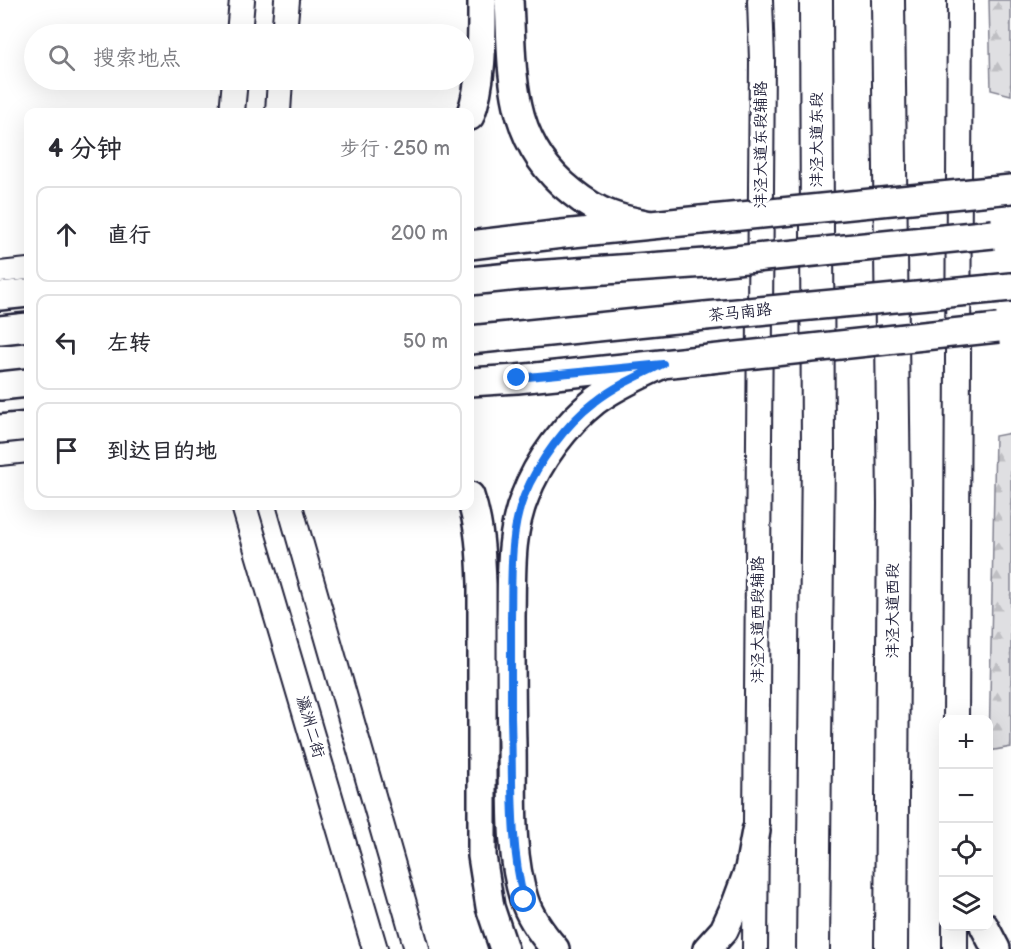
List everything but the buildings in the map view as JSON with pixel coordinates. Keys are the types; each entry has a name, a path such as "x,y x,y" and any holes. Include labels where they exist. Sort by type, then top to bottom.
{"main road":[{"path":"473,108 480,68 482,0"},
{"path":"509,0 511,68 517,102 525,132 538,157 556,179 581,199 611,215 651,225"},
{"name":"沣泾大道东段","path":"813,949 818,464 816,0"},
{"name":"沣泾大道西段","path":"888,0 894,503 891,949"},
{"path":"474,245 1001,190"},
{"path":"474,281 706,263 1002,234"},
{"name":"茶马南路","path":"474,339 1001,288"},
{"path":"0,296 24,293"},
{"path":"0,330 24,327"},
{"path":"474,382 663,364 1005,327"},
{"path":"555,949 533,920 524,900 519,880 514,837 511,693 512,551 517,522 524,496 542,463 563,433 595,402 626,381 663,364"},
{"path":"0,386 24,383"},
{"path":"0,429 24,426"},
{"path":"474,510 481,553 483,584 482,856 490,907 504,949"},
{"path":"707,949 724,930 736,904 749,869 756,831"},
{"path":"986,931 996,949"}],"street":[{"path":"240,24 242,0"},
{"path":"285,24 287,0"},
{"name":"沣泾大道东段辅路","path":"760,0 762,61 760,290"},
{"path":"956,715 960,0"},
{"path":"232,108 234,90"},
{"path":"278,108 279,90"},
{"path":"0,272 24,269"},
{"name":"沣泾大道西段辅路","path":"755,949 760,290"},
{"path":"0,455 24,452"},
{"name":"瀛洲二街","path":"245,510 375,949"},
{"path":"291,510 417,949"},
{"path":"955,931 955,949"}],"green space":[{"path":"989,0 1011,0 1011,95 991,90"},
{"path":"1011,433 1011,747 993,750 993,715 990,715 995,436"}],"route":[{"path":"517,378 663,364 626,381 595,402 563,433 542,463 524,496 517,522 512,551 511,693 514,837 519,880 524,900"}]}
